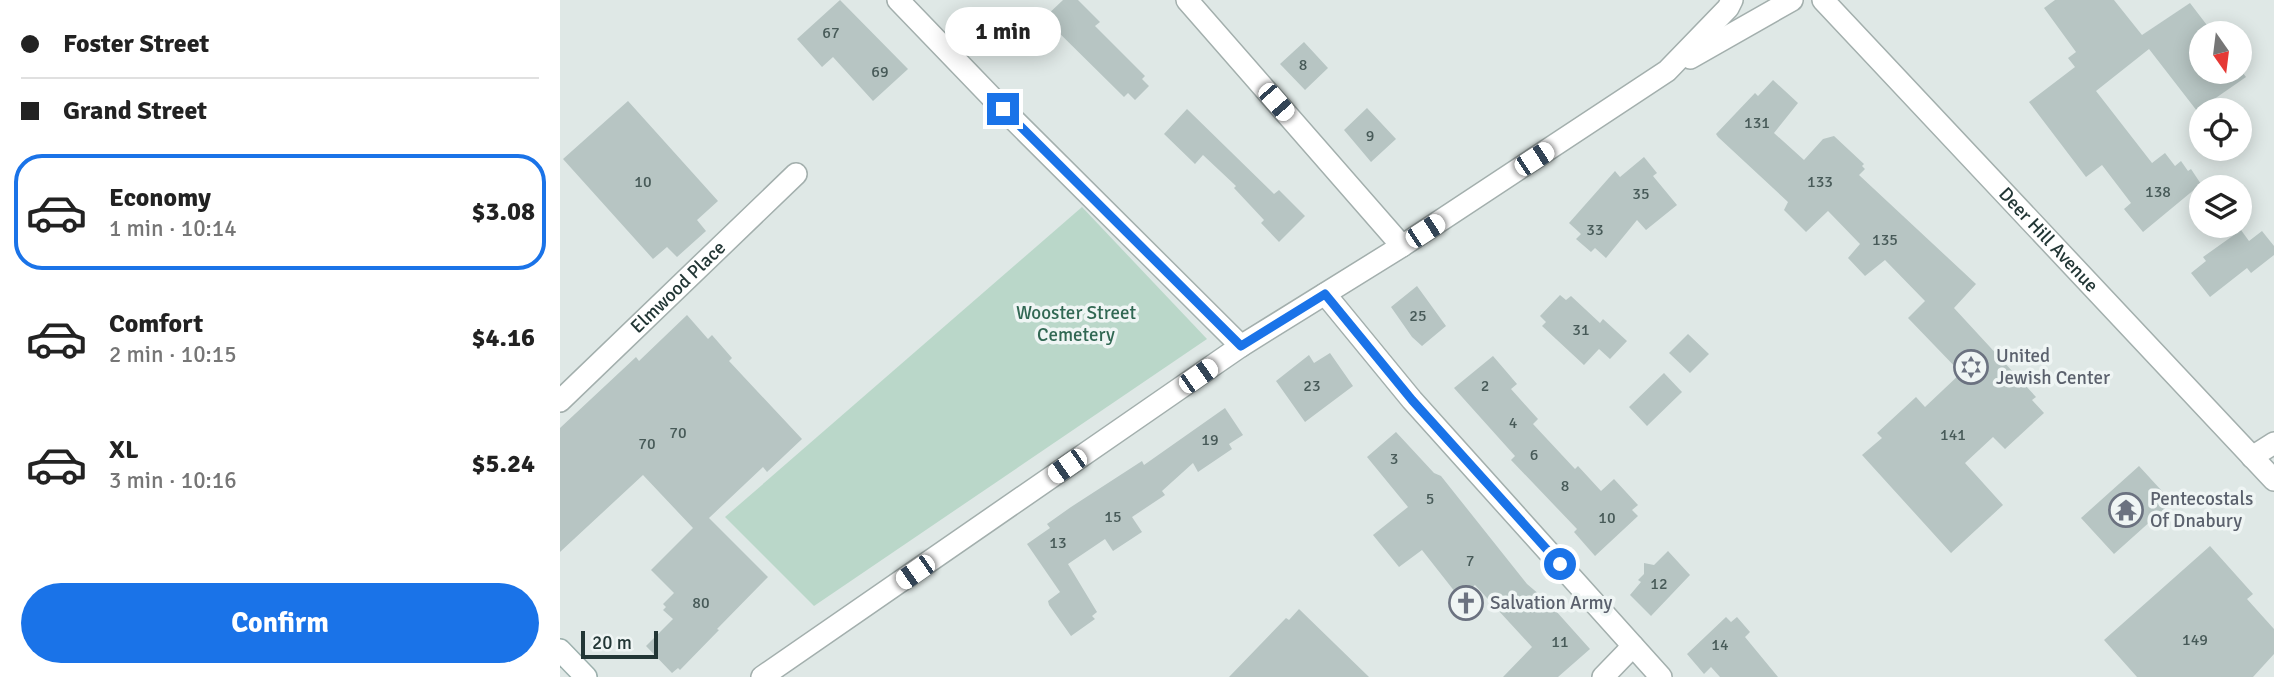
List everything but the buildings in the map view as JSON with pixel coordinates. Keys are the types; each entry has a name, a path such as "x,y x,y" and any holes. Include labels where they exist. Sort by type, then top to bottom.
{"street":[{"path":"898,0 1003,109 1241,346"},
{"path":"1186,0 1402,246"},
{"path":"1667,71 1728,8 1732,0"},
{"path":"762,677 1241,346 1402,246 1667,71 1792,0"},
{"name":"Deer Hill Avenue","path":"1823,0 2274,480"},
{"name":"Elmwood Place","path":"560,401 796,174"},
{"path":"1325,294 1412,400 1661,677"},
{"path":"2252,457 2274,443"},
{"path":"1603,677 1633,646"},
{"path":"560,650 586,677"}],"green space":[{"name":"Wooster Street Cemetery","path":"1082,207 1207,339 814,606 725,517"}],"place":[{"name":"United Jewish Center","path":"1971,367"},
{"name":"Pentecostals Of Dnabury","path":"2126,510"},
{"name":"Salvation Army","path":"1466,603"}],"route":[{"path":"1003,109 1241,346 1325,294 1412,400 1560,564"}]}
